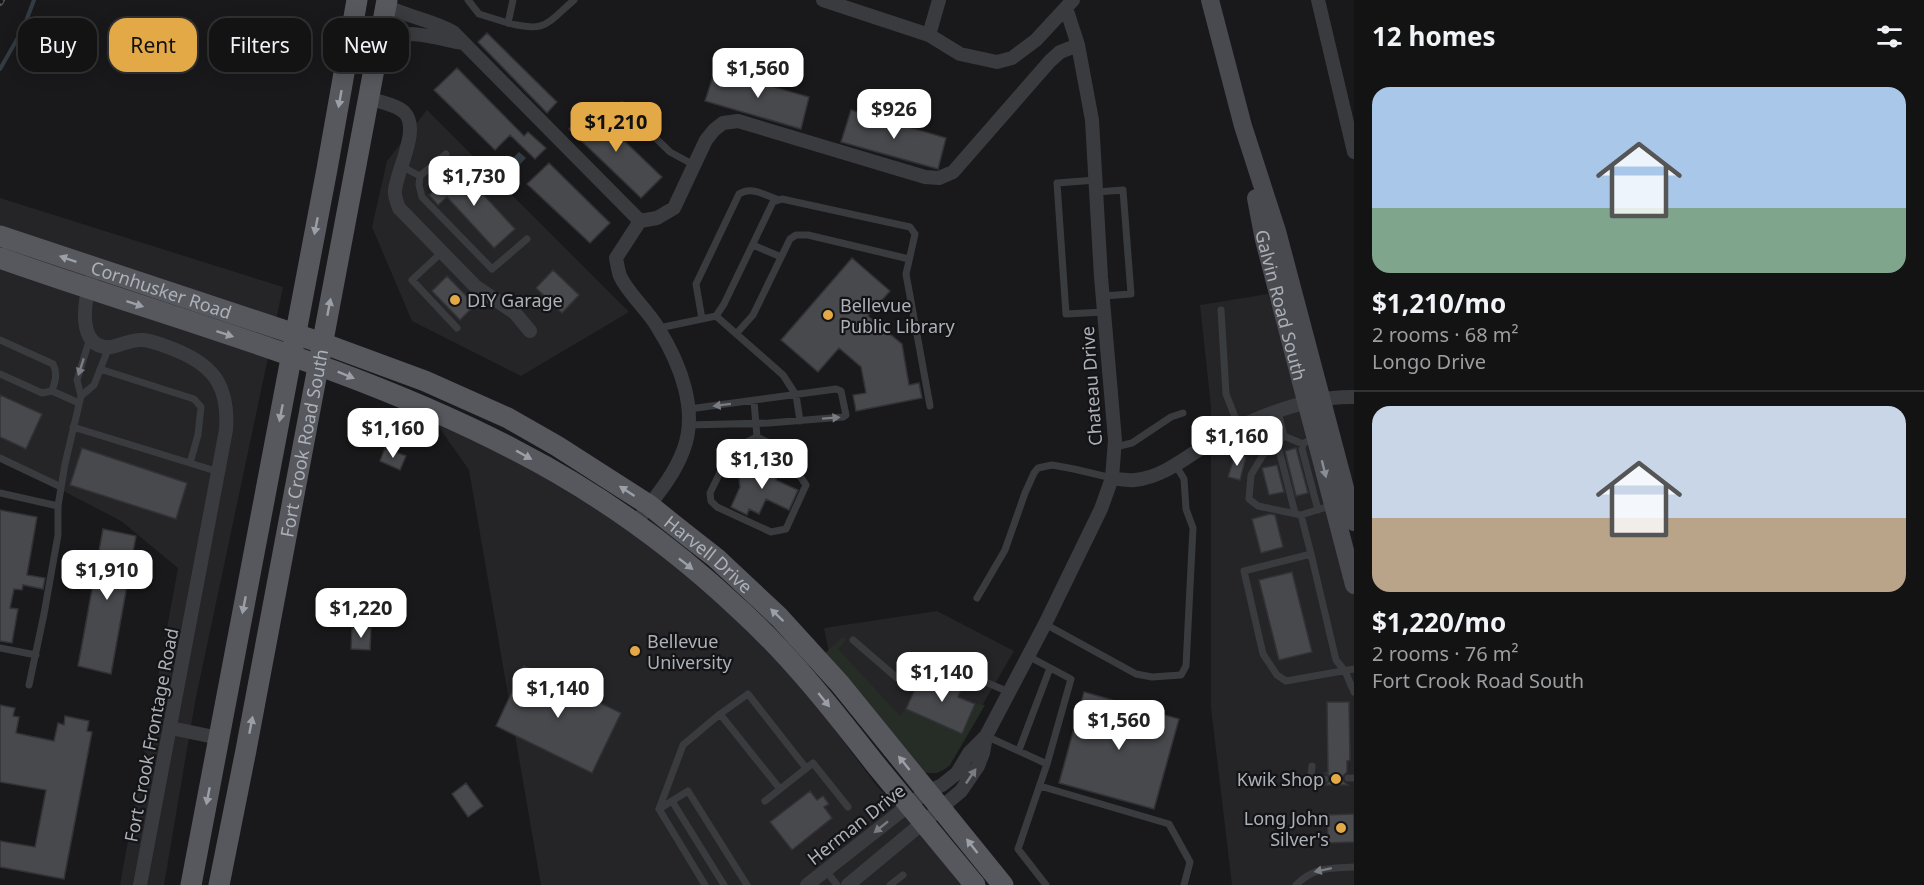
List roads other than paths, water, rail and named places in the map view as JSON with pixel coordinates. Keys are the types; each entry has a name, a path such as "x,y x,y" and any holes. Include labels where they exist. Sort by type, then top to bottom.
{"main road":[{"name":"Fort Crook Road South","path":"191,885 357,0"},
{"name":"Galvin Road South","path":"1210,0 1243,126 1277,231 1314,401 1354,522"},
{"name":"Fort Crook Road South","path":"384,18 387,3"},
{"name":"Fort Crook Road South","path":"219,885 373,72"},
{"name":"Cornhusker Road","path":"0,236 322,343"},
{"name":"Cornhusker Road","path":"0,258 291,356"},
{"name":"Harvell Drive","path":"322,343 425,381 508,418 557,446 649,505 716,558 779,616 840,684 1003,885"},
{"name":"Harvell Drive","path":"291,356 319,364 398,396 479,432 563,476 634,524 697,572 763,631 813,686 975,885"},
{"name":"Galvin Road South","path":"1314,401 1309,440 1325,507 1354,585"}],"street":[{"path":"823,0 928,35 960,54 997,62 1012,58 1036,40 1069,4"},
{"path":"928,35 939,0"},
{"path":"1318,0 1354,152"},
{"path":"387,3 402,14 439,24 453,32 640,221"},
{"name":"Chateau Drive","path":"942,808 961,791 983,753 986,736 1045,624 1101,509 1112,478 1115,447 1092,120 1069,4"},
{"path":"409,33 462,43"},
{"path":"634,524 666,483 682,453 689,424 689,410 683,382 672,354 658,328 620,275 616,258 640,221 657,218 674,208 706,140 714,130 723,123 738,121 925,177 939,178 953,172 1060,51 1078,45"},
{"path":"368,98 403,111 411,127 394,191 399,208 475,286 515,313 530,331"},
{"path":"94,268 84,303 84,315 90,338 99,345 109,347"},
{"name":"Fort Crook Frontage Road","path":"109,347 131,340 144,340 192,357 206,366 216,378 225,396 227,412 219,472 140,885"},
{"path":"1112,478 1135,480 1166,470 1219,437 1278,411 1314,401 1354,397"},
{"path":"171,728 219,738"},
{"name":"Chateau Drive","path":"927,792 942,785 957,773 976,745 986,736"},
{"name":"Herman Drive","path":"807,885 927,792"},
{"path":"848,885 942,808"}],"lane":[{"path":"468,0 479,14 528,28 546,25 574,0"},
{"path":"508,23 513,0"},
{"path":"622,105 670,152 694,165"},
{"path":"446,154 420,176 419,185 422,197 492,269 527,239"},
{"path":"401,166 420,176"},
{"path":"1103,296 1131,294 1124,190 1058,183 1066,314 1104,312"},
{"path":"702,319 696,284 739,194 745,190 910,227 915,234 906,274 930,406"},
{"path":"658,328 716,316 773,202 777,199"},
{"path":"736,334 753,315 790,240 800,235 909,259"},
{"path":"753,244 782,258"},
{"path":"442,252 412,280 456,328"},
{"path":"1221,310 1226,394 1239,427"},
{"path":"716,316 783,375 796,395 800,421"},
{"path":"29,684 58,535 58,506 61,487 80,399 77,380 90,338"},
{"path":"0,340 53,364 56,370 52,391"},
{"path":"80,399 94,385 109,347"},
{"path":"100,369 194,399 201,407 198,435 190,463"},
{"path":"0,374 42,393 52,391 80,399"},
{"path":"689,410 840,390 846,415 800,421 689,424"},
{"path":"754,401 758,437"},
{"path":"1278,411 1284,436"},
{"path":"1115,447 1132,442 1171,417 1183,413"},
{"path":"73,427 219,472"},
{"path":"1284,436 1309,440"},
{"path":"1284,436 1263,455 1251,475 1249,500 1258,506 1298,514 1325,507"},
{"path":"758,437 782,449 807,485 786,529 771,532 717,507 711,501 710,493 731,450 758,437"},
{"path":"1278,442 1311,554 1336,660 1345,671 1354,692"},
{"path":"0,458 61,487"},
{"path":"1045,624 1136,674 1152,677 1181,675 1186,666 1193,528 1186,509 1184,479 1175,464"},
{"path":"977,598 1005,550 1025,493 1038,468 1052,465 1112,478"},
{"path":"0,493 58,506"},
{"path":"1311,554 1244,571 1263,654 1277,675 1286,681 1354,669"},
{"path":"853,640 897,678 943,664 1009,692"},
{"path":"0,648 36,655"},
{"path":"1028,656 1071,679 1047,764 1018,849 1046,885"},
{"path":"1019,750 1050,668"},
{"path":"658,809 683,745 748,694 807,768"},
{"path":"720,714 780,789"},
{"path":"986,736 1047,764"},
{"path":"765,801 813,763 848,807"},
{"path":"1312,766 1311,775 1315,779 1325,779"},
{"path":"1040,786 1169,824 1190,862 1184,885"},
{"path":"658,809 688,791 747,885"},
{"path":"672,801 724,885"},
{"path":"658,809 705,885"},
{"path":"1296,885 1305,876 1321,869 1354,867"},
{"path":"826,870 837,885"},
{"path":"890,885 903,875"}],"waterway":[{"path":"0,69 23,29 34,0"}],"place":[{"name":"DIY Garage","path":"455,300"},
{"name":"Bellevue Public Library","path":"828,315"},
{"name":"Bellevue University","path":"635,651"},
{"name":"Kwik Shop","path":"1336,779"},
{"name":"Long John Silver's","path":"1341,828"}]}
